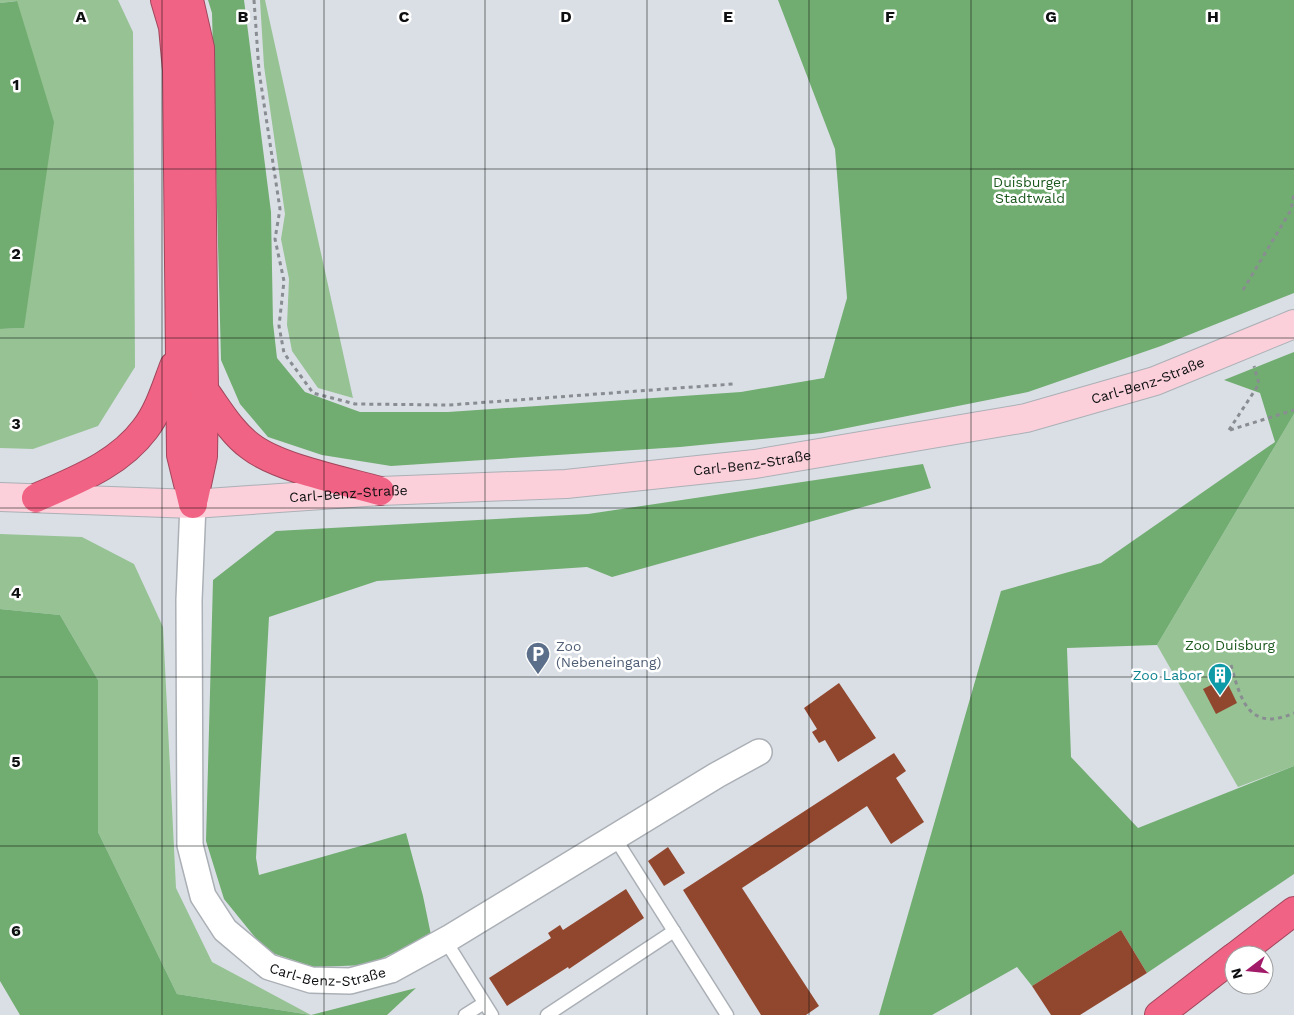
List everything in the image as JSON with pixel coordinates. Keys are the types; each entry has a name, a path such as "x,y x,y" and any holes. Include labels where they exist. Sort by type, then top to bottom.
{"highway":[{"path":"165,0 173,27 177,70 181,456 192,504"},
{"path":"189,0 200,48 204,390 203,456 192,504"},
{"path":"36,498 102,468 131,445 146,428 161,400 179,353"},
{"path":"204,390 228,424 249,446 269,459 380,491"},
{"path":"1249,945 1294,911"},
{"path":"1159,1015 1224,965"}],"main road":[{"name":"Carl-Benz-Straße","path":"0,497 192,504 380,491 566,484 755,464 1026,418 1155,381 1294,324"}],"street":[{"name":"Carl-Benz-Straße","path":"192,504 189,600 190,846 203,896 225,930 269,966 311,980 350,981 391,970 445,940 759,752"}],"lane":[{"path":"615,838 727,1015"},
{"path":"547,1015 674,931"},
{"path":"445,940 492,1015"},
{"path":"465,1015 484,1003"}],"path":[{"path":"254,0 259,70 280,209 275,239 284,281 279,326 284,354 313,393 355,404 449,405 733,384"},
{"path":"1243,290 1291,210 1294,192"},
{"path":"1247,344 1259,384 1229,430 1294,410"},
{"path":"1231,665 1238,689 1247,708 1255,716 1266,720 1294,713"}],"green space":[{"path":"0,0 118,0 133,32 135,367 98,426 33,449 0,448 0,329 23,328 16,1 0,3"},
{"name":"Duisburger Stadtwald","path":"208,0 244,0 271,212 273,323 277,358 305,392 360,412 448,412 741,392 824,378 847,298 835,149 778,0 1294,0 1294,293 1161,346 1028,392 822,433 680,447 391,466 322,455 268,437 240,404 221,360 212,13"},
{"path":"260,0 265,0 353,398 318,388 292,351 287,325 289,279 281,239 285,214 264,66"},
{"path":"17,1 54,122 24,328 0,329 0,3"},
{"path":"1294,352 1294,414 1157,645 1067,648 1071,757 1138,828 1294,766 1294,874 1147,973 1121,930 1032,986 1017,967 932,1015 879,1015 1001,591 1101,563 1275,442 1260,393 1224,380"},
{"name":"Zoo Duisburg","path":"1294,414 1294,766 1238,787 1157,645"},
{"path":"923,464 931,488 612,577 587,567 377,581 269,617 256,858 259,875 406,833 423,896 431,935 368,965 314,967 266,951 224,899 206,841 213,580 276,531 588,514"},
{"path":"0,534 82,537 134,564 163,627 176,888 212,962 311,1015 177,994 98,832 98,680 60,615 0,609"},
{"path":"0,609 60,615 98,680 98,832 177,994 311,1015 20,1015 0,981"},
{"path":"416,988 387,1015 311,1015"}],"building":[{"name":"Zoo Labor","path":"1225,678 1237,703 1216,714 1203,689"},
{"path":"839,683 876,738 838,762 825,740 819,743 812,732 817,729 804,708"},
{"path":"894,753 906,771 896,778 924,822 891,844 867,806 742,888 819,1006 806,1015 761,1015 683,890"},
{"path":"668,847 685,873 664,886 648,861"},
{"path":"626,889 644,918 569,969 568,967 507,1006 489,978 551,938 548,933 560,925 563,930"},
{"path":"1121,930 1147,973 1080,1015 1051,1015 1032,986"}],"place":[{"name":"Zoo (Nebeneingang)","path":"538,675"},
{"name":"Zoo Labor","path":"1220,696"}]}
